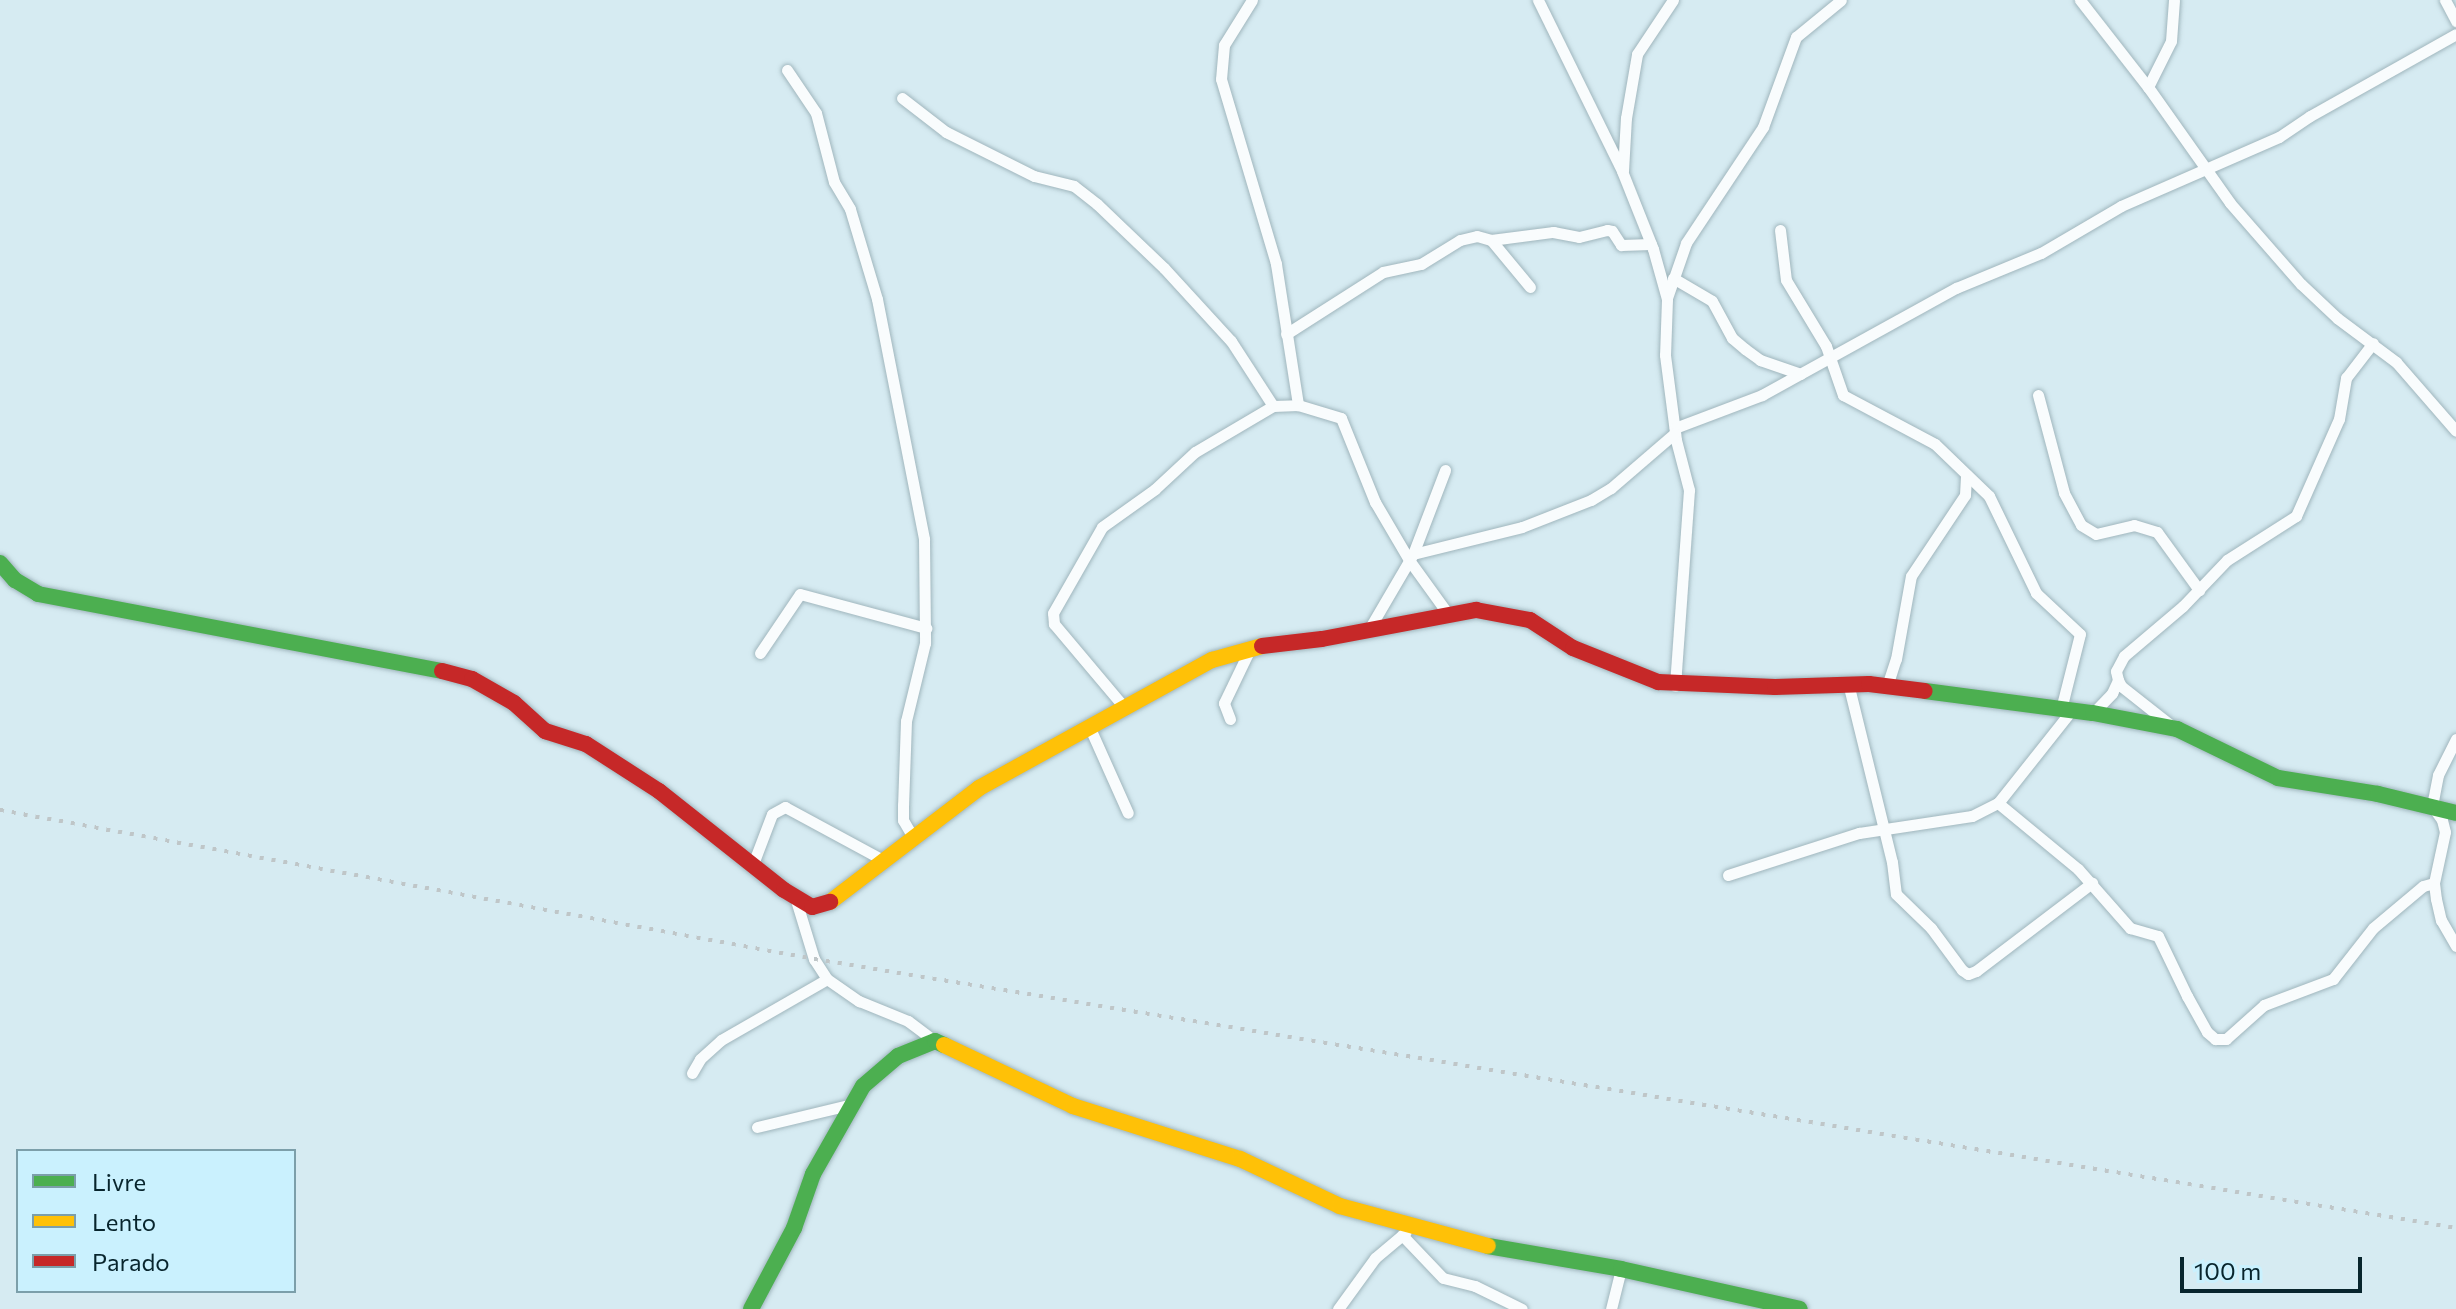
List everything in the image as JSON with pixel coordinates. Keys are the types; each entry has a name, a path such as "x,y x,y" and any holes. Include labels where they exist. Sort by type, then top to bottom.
{"street":[{"path":"1252,0 1224,45 1221,79 1269,240 1298,405"},
{"path":"1538,0 1622,171 1651,244 1667,299"},
{"path":"1622,171 1626,118 1637,54 1673,0"},
{"path":"1675,685 1689,490 1675,431 1665,355 1667,299 1686,243 1763,127 1796,37 1841,0"},
{"path":"2080,0 2148,87 2230,203 2301,284 2337,318 2396,362 2456,431"},
{"path":"2148,87 2171,41 2174,0"},
{"path":"2445,0 2456,21"},
{"path":"1411,557 1522,527 1591,500 1611,488 1675,431 1801,374 1956,288 2041,253 2093,220 2279,137 2310,116 2456,34"},
{"path":"787,70 816,113 834,182 850,209 877,299 924,539 926,628 906,721 903,820 914,839"},
{"path":"902,98 946,132 1034,176 1074,186 1097,204 1164,268 1231,341 1273,406"},
{"path":"1491,240 1553,232 1579,237 1607,230 1612,231 1621,245 1651,244"},
{"path":"1728,875 1859,833 1959,820 1998,803 2066,710 2080,634 2037,596 1994,503 1927,439 1843,395 1815,326 1786,280 1780,230"},
{"path":"1286,334 1383,272 1421,264 1460,240 1484,235 1530,287"},
{"path":"1673,278 1712,301 1732,338 1745,349 1760,360 1801,374"},
{"path":"2373,343 2346,378 2339,419 2296,516 2236,553 2124,656 2116,671 2121,686 2177,729 2278,778 2456,813"},
{"path":"2038,395 2064,493 2081,525 2096,534 2134,525 2157,532 2199,590"},
{"path":"1124,707 1054,624 1053,613 1102,527 1155,489 1195,452 1273,406 1298,405 1335,414 1345,423 1375,502 1448,614"},
{"path":"1368,631 1411,557 1445,470"},
{"path":"1887,686 1896,659 1911,576 1965,495 1966,476"},
{"path":"0,563 15,580 38,594 416,664 472,679 514,703 545,731 586,744 659,791 812,907 825,906 979,788 1212,660 1250,649 1476,610 1513,614 1530,620 1573,648 1658,682 1675,685 1775,687 1848,683 1887,686 2093,713 2177,729"},
{"path":"760,653 800,594 926,628"},
{"path":"1230,719 1224,703 1250,649"},
{"path":"2093,713 2106,701 2118,680"},
{"path":"1848,683 1884,830 1896,894 1923,919 1968,974 2092,883"},
{"path":"1089,726 1128,813"},
{"path":"2456,739 2438,775 2432,806 2442,820 2445,832 2434,883 2441,920 2456,946"},
{"path":"1998,803 2092,883 2130,928 2158,936 2207,1032 2220,1040 2226,1039 2264,1005 2333,979 2373,928 2423,886 2434,883"},
{"path":"753,864 772,814 785,807 885,861"},
{"path":"795,897 814,959 827,979 859,1001 908,1021 935,1041 1085,1111 1240,1159 1340,1206 1408,1230 1621,1269 1800,1309"},
{"path":"692,1073 700,1059 721,1040 827,979"},
{"path":"751,1309 790,1238 813,1174 863,1086 898,1056 935,1041"},
{"path":"757,1127 853,1104"},
{"path":"1338,1309 1375,1258 1408,1230"},
{"path":"1408,1230 1443,1278 1475,1286 1522,1309"},
{"path":"1611,1309 1621,1269"}],"railway":[{"path":"0,810 814,959 2456,1228"}],"traffic: fast":[{"path":"0,563 15,580 38,594 442,671"},
{"path":"1925,691 2093,713 2177,729 2278,778 2378,794 2456,813"},
{"path":"751,1309 794,1228 813,1174 863,1086 898,1056 935,1041 944,1045"},
{"path":"1488,1246 1621,1269 1800,1309"}],"traffic: slow":[{"path":"830,902 979,788 1212,660 1262,646"},
{"path":"944,1045 1073,1106 1240,1159 1340,1206 1488,1246"}],"traffic: jam":[{"path":"1262,646 1322,639 1476,610 1530,620 1573,648 1658,682 1775,687 1869,684 1925,691"},
{"path":"442,671 472,679 514,703 545,731 586,744 659,791 784,890 812,907 830,902"}]}
